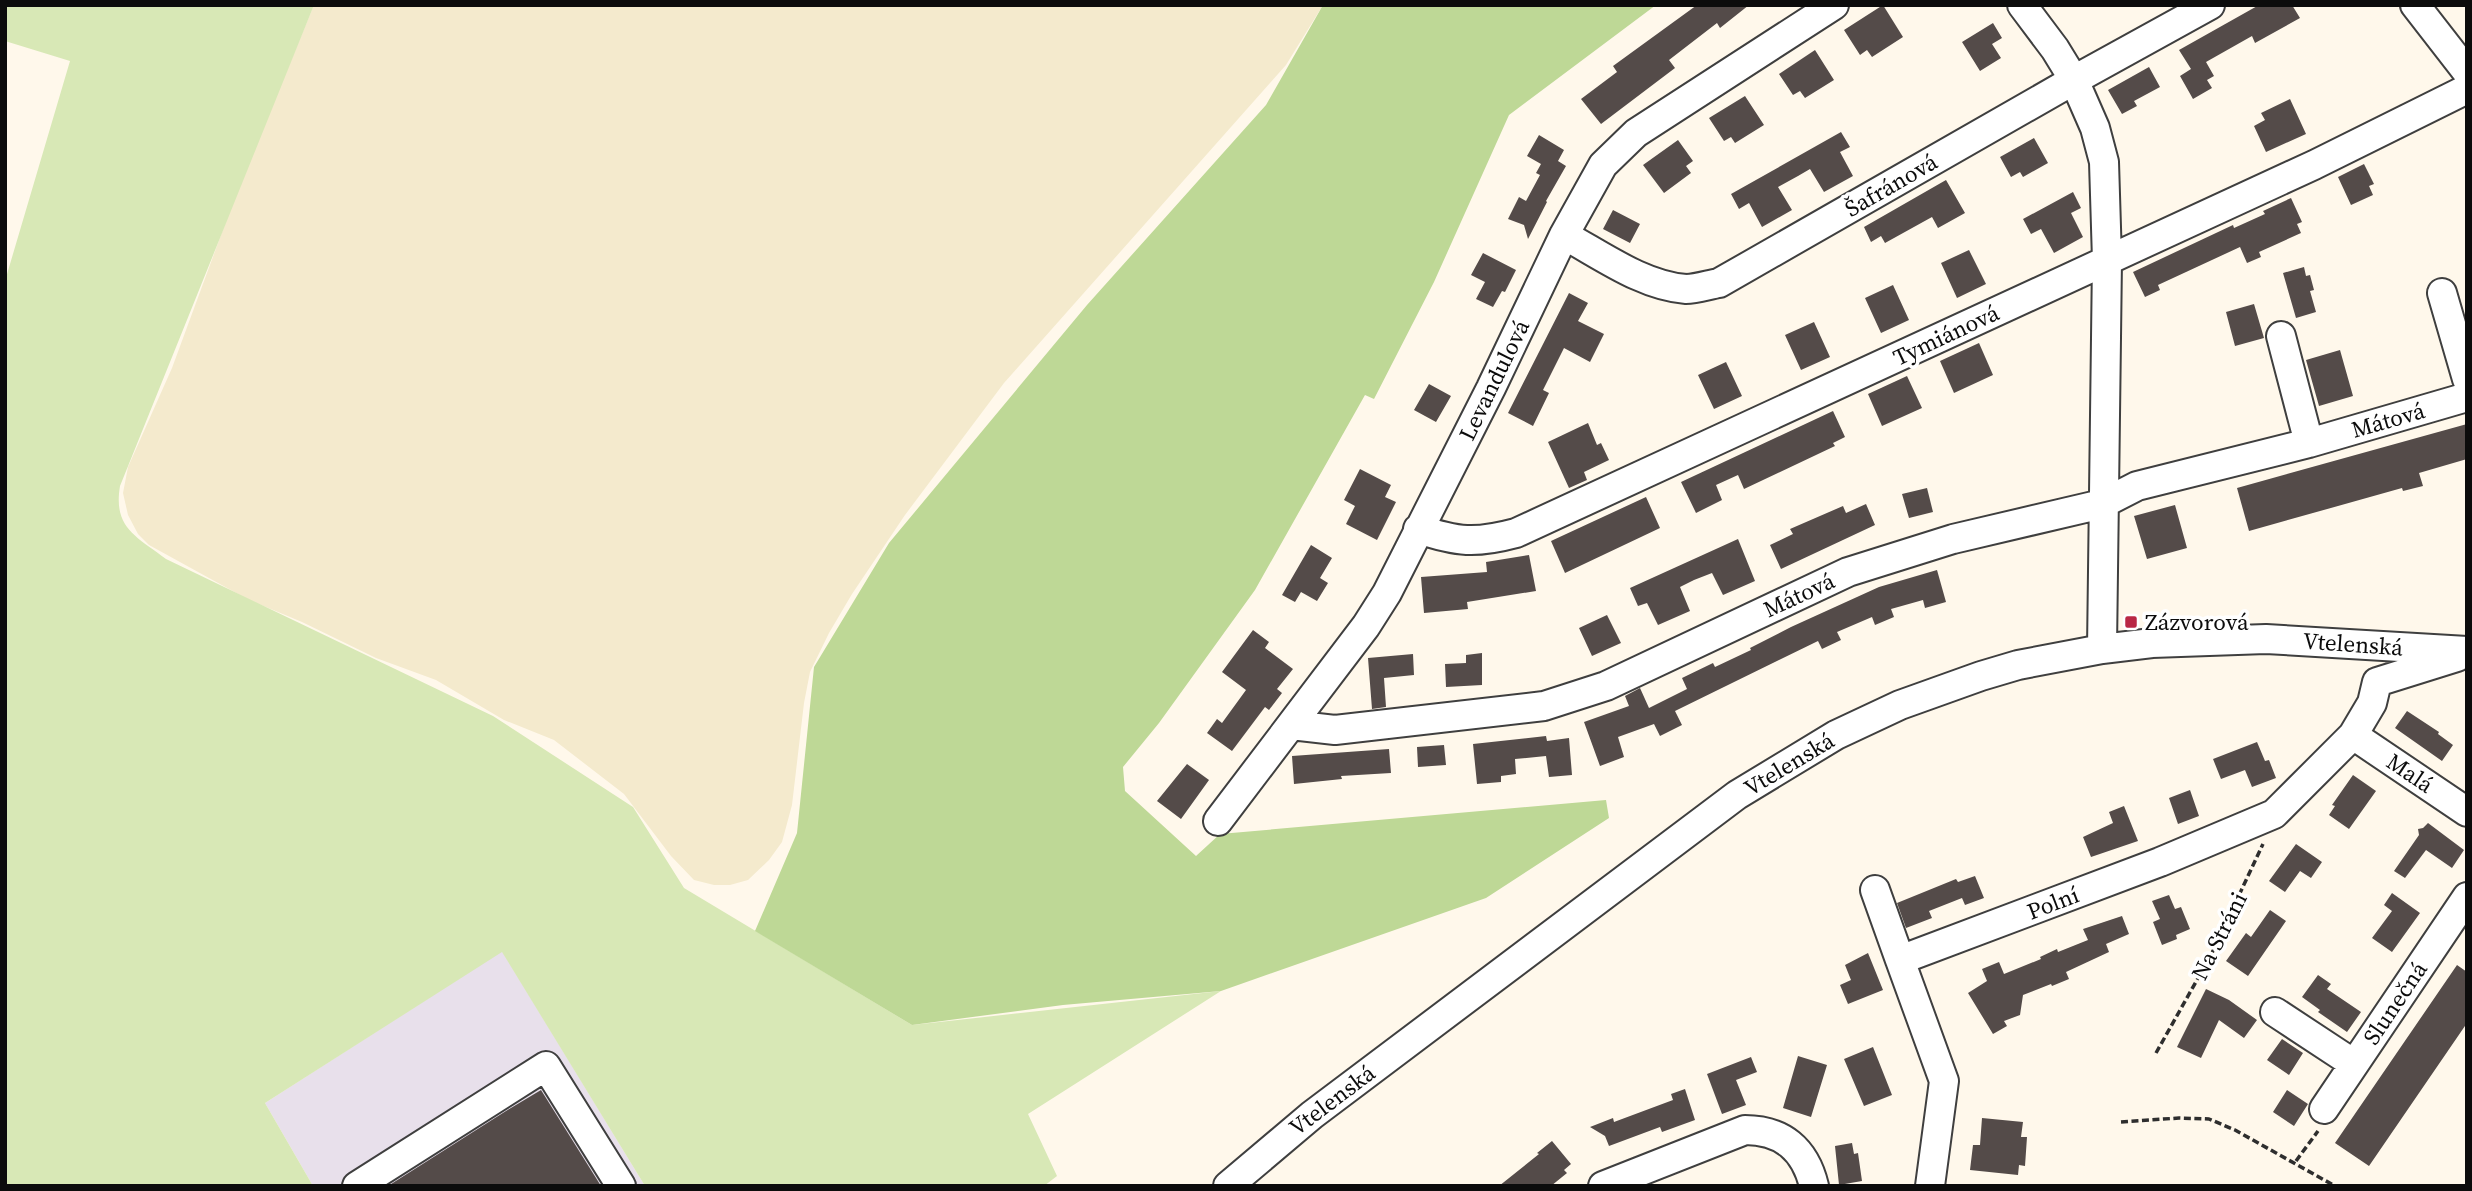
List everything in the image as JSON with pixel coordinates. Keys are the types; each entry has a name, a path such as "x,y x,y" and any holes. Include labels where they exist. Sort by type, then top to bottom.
{"street":[{"name":"Levandulová","path":"1218,821 1366,626 1387,593 1491,388 1564,235 1602,165 1636,133 1834,5"},
{"path":"2022,5 2074,80 2095,128 2104,162 2107,260 2102,649"},
{"name":"Šafránová","path":"1564,235 1633,272 1665,285 1689,289 1719,283 2210,5"},
{"path":"2415,5 2467,72"},
{"name":"Tymiánová","path":"1418,529 1453,540 1486,541 1516,534 2314,166 2467,89"},
{"path":"2442,293 2467,379"},
{"path":"2281,336 2309,443"},
{"name":"Mátová","path":"1292,725 1335,730 1544,706 1606,686 1848,572 1953,539 2102,504 2137,486 2309,443 2467,397"},
{"name":"Vtelenská","path":"1228,1186 1312,1115 1737,796 1846,731 1935,691 2018,665 2102,649 2192,640 2266,639 2467,653"},
{"path":"2273,814 2353,735 2372,703 2377,682 2467,653"},
{"name":"Malá","path":"2353,735 2467,812"},
{"name":"Polní","path":"1900,960 2160,862 2273,814"},
{"path":"1875,890 1944,1081 1930,1186"},
{"name":"Slunečná","path":"2324,1109 2467,897"},
{"path":"2275,1012 2354,1064"},
{"path":"345,1184 546,1066 621,1186"},
{"path":"1603,1186 1728,1135 1745,1130 1765,1130 1784,1140 1798,1152 1806,1162 1814,1186"}],"path":[{"name":"Na Stráni","path":"2156,1053 2211,955 2258,859 2273,814"},
{"path":"2295,1162 2322,1126 2324,1109"},
{"path":"2121,1122 2209,1119 2235,1129 2335,1186"}],"shaded area":[{"path":"314,5 1323,5 1286,65 1004,383 905,515 852,594 810,672 792,805 782,842 769,860 748,880 730,885 714,885 694,880 671,856 624,794 554,740 504,720 436,680 376,658 249,600 149,545 138,534 128,515 123,493 128,467 172,368 242,178"},
{"path":"502,951 645,1186 313,1186 265,1103"}],"green space":[{"path":"5,5 314,5 120,486 120,512 129,530 166,559 493,716 633,807 684,888 912,1025 1221,991 1028,1114 1057,1176 1044,1186 645,1186 502,952 265,1103 313,1186 5,1186 5,281 70,61 5,41"},
{"path":"1323,5 1656,5 1509,115 1434,282 1374,399 1365,395 1255,590 1159,723 1123,767 1125,791 1196,856 1220,834 1606,800 1609,818 1486,898 1221,991 1063,1005 912,1025 755,931 797,833 814,667 889,543 1087,305 1266,105"}],"building":[{"path":"1697,5 1749,5 1720,28 1717,23 1669,60 1675,68 1601,124 1581,99 1617,72 1613,66"},
{"path":"1883,5 1903,37 1872,57 1867,50 1860,55 1844,30"},
{"path":"2259,5 2292,5 2300,18 2255,43 2252,36 2206,62 2214,76 2207,80 2212,88 2193,99 2180,76 2191,69 2179,50"},
{"path":"1993,23 2002,38 1992,44 2001,58 1980,71 1962,42"},
{"path":"1815,50 1834,80 1805,98 1800,91 1793,95 1779,74"},
{"path":"2149,67 2160,87 2134,101 2137,106 2122,114 2108,90"},
{"path":"1745,96 1764,125 1735,143 1731,137 1724,141 1709,118"},
{"path":"2290,99 2306,134 2266,152 2254,126 2265,120 2261,113"},
{"path":"1841,132 1850,147 1840,152 1853,176 1824,192 1810,169 1778,187 1792,210 1762,227 1749,203 1739,209 1731,194"},
{"path":"1539,135 1564,150 1558,161 1566,166 1528,239 1524,225 1508,219 1519,197 1526,201 1540,175 1536,173 1541,164 1527,156"},
{"path":"2034,138 2048,163 2023,177 2020,172 2011,177 2000,157"},
{"path":"1678,140 1693,161 1686,166 1691,173 1664,193 1643,165"},
{"path":"2364,164 2374,184 2369,186 2373,195 2351,205 2338,177"},
{"path":"1946,180 1965,213 1938,228 1932,217 1885,243 1881,236 1871,242 1864,227"},
{"path":"2073,192 2081,208 2071,213 2083,237 2054,253 2041,229 2031,234 2023,219"},
{"path":"2291,198 2302,222 2297,224 2301,233 2259,252 2261,257 2247,263 2240,247 2158,285 2160,290 2145,297 2133,272 2233,225 2234,228 2265,214 2263,211"},
{"path":"1613,210 1640,224 1630,243 1603,229"},
{"path":"1969,250 1986,284 1957,298 1941,263"},
{"path":"1483,253 1516,270 1505,292 1502,291 1493,307 1476,299 1485,282 1471,275"},
{"path":"2304,267 2306,276 2310,275 2314,290 2310,291 2316,312 2296,318 2283,273"},
{"path":"1893,285 1909,320 1881,333 1865,298"},
{"path":"1569,293 1588,303 1578,321 1604,334 1590,362 1564,348 1543,390 1549,393 1533,426 1508,413"},
{"path":"2254,304 2264,338 2235,346 2226,312"},
{"path":"1814,322 1830,357 1801,370 1785,335"},
{"path":"1979,343 1993,375 1954,393 1940,361"},
{"path":"2340,350 2353,396 2319,406 2306,360"},
{"path":"1726,362 1742,396 1714,409 1698,375"},
{"path":"1907,376 1922,408 1882,426 1868,394"},
{"path":"1429,384 1451,396 1436,422 1414,410"},
{"path":"1833,411 1845,437 1833,443 1835,446 1744,489 1738,475 1716,485 1722,500 1696,513 1681,482"},
{"path":"1588,423 1597,445 1601,443 1609,460 1584,472 1587,480 1569,488 1548,442"},
{"path":"2467,424 2467,459 2419,473 2423,486 2403,491 2402,488 2249,531 2237,488"},
{"path":"1360,469 1391,485 1385,497 1396,502 1377,540 1346,524 1355,506 1344,500"},
{"path":"1927,488 1933,512 1909,518 1902,494"},
{"path":"1646,497 1660,528 1565,573 1551,541"},
{"path":"1866,504 1875,525 1781,569 1770,545 1793,534 1790,529 1843,506 1846,513"},
{"path":"2175,505 2187,548 2147,559 2134,516"},
{"path":"1738,539 1755,581 1723,595 1712,573 1694,580 1680,587 1690,611 1658,625 1647,603 1638,606 1630,588"},
{"path":"1311,545 1332,558 1320,578 1328,583 1317,601 1301,592 1295,602 1282,595"},
{"path":"1529,555 1536,591 1467,602 1468,609 1424,613 1421,577 1487,572 1486,562"},
{"path":"1937,570 1946,602 1925,608 1923,600 1891,609 1894,617 1875,625 1872,617 1837,632 1841,640 1822,649 1818,641 1675,711 1682,725 1660,736 1654,724 1618,737 1624,757 1600,766 1584,722 1629,706 1625,696 1640,688 1649,708 1687,689 1682,678 1713,663 1715,667 1791,627 1879,587"},
{"path":"1607,615 1621,643 1592,656 1579,628"},
{"path":"1253,630 1269,642 1265,648 1293,669 1277,689 1282,693 1269,710 1265,707 1232,751 1207,733 1217,719 1222,723 1246,690 1222,672"},
{"path":"1482,653 1482,685 1446,687 1445,664 1466,663 1466,655"},
{"path":"1413,654 1414,675 1384,678 1386,707 1372,709 1368,658"},
{"path":"2407,711 2439,732 2438,734 2453,745 2442,761 2395,728"},
{"path":"1546,736 1547,741 1569,738 1572,775 1549,777 1546,756 1515,759 1516,774 1501,776 1501,782 1477,784 1473,744"},
{"path":"2257,742 2265,761 2269,760 2276,778 2252,787 2245,770 2221,779 2213,759"},
{"path":"1444,745 1446,765 1418,767 1417,747"},
{"path":"1389,749 1391,773 1341,776 1342,779 1294,784 1292,756"},
{"path":"1187,764 1209,780 1181,819 1157,801"},
{"path":"2353,775 2376,791 2349,829 2329,815 2335,806 2332,805"},
{"path":"2190,790 2199,816 2178,824 2169,798"},
{"path":"2124,806 2138,841 2091,857 2083,837 2113,823 2109,812"},
{"path":"2428,823 2464,850 2452,868 2426,850 2405,878 2394,871 2419,835 2418,829"},
{"path":"2296,844 2322,862 2311,878 2300,871 2285,892 2269,881"},
{"path":"1975,876 1984,898 1965,905 1962,898 1929,911 1932,918 1906,928 1897,903 1956,879 1958,882"},
{"path":"2392,893 2420,913 2392,952 2372,938 2392,911 2384,905"},
{"path":"2169,895 2175,909 2181,907 2190,929 2176,935 2177,939 2162,945 2153,922 2160,919 2152,901"},
{"path":"2270,910 2286,921 2248,976 2226,961 2246,933 2251,937"},
{"path":"2122,916 2129,934 2106,944 2109,952 2066,972 2069,979 2023,995 2020,1015 2004,1021 2007,1026 1993,1034 1968,993 1987,981 1982,969 1999,962 2004,974 2041,959 2040,957 2057,949 2058,952 2088,940 2083,929"},
{"path":"1868,953 1883,990 1848,1004 1840,985 1851,980 1845,965"},
{"path":"2457,965 2467,972 2467,1023 2369,1166 2335,1143"},
{"path":"2318,975 2331,984 2327,989 2361,1012 2347,1032 2302,997"},
{"path":"2206,989 2229,1000 2257,1020 2244,1038 2219,1020 2201,1058 2177,1047"},
{"path":"2282,1039 2303,1053 2289,1075 2267,1060"},
{"path":"1873,1047 1892,1095 1864,1106 1844,1059"},
{"path":"1798,1056 1827,1065 1811,1117 1783,1108"},
{"path":"1751,1057 1757,1072 1736,1080 1746,1105 1722,1114 1707,1074"},
{"path":"1685,1089 1695,1120 1662,1132 1660,1127 1609,1146 1605,1136 1590,1127 1613,1118 1614,1122 1673,1100 1671,1094"},
{"path":"541,1090 601,1186 388,1186 506,1111"},
{"path":"2287,1090 2308,1104 2294,1126 2273,1112"},
{"path":"1982,1118 2023,1122 2021,1137 2027,1137 2025,1166 2019,1165 2018,1175 1970,1170 1973,1145 1980,1145"},
{"path":"1552,1141 1571,1164 1564,1170 1567,1173 1551,1186 1499,1186 1539,1154 1537,1153"},
{"path":"1852,1143 1854,1154 1858,1153 1862,1181 1839,1185 1835,1146"}],"place":[{"name":"Zázvorová","path":"2131,622"}]}
